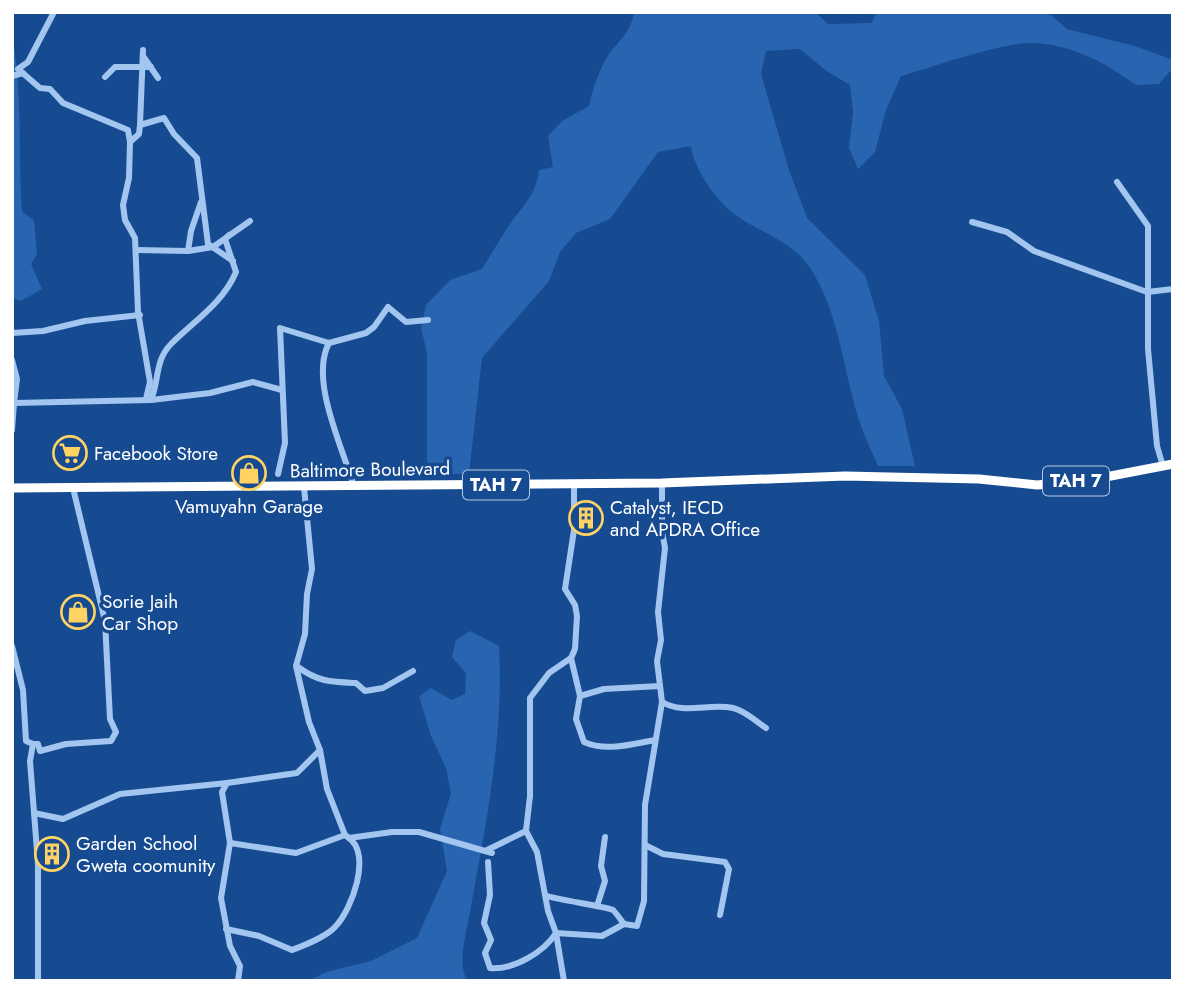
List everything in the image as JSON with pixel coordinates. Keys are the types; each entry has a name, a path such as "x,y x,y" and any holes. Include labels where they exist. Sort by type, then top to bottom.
{"highway":[{"name":"Baltimore Boulevard","path":"12,488 663,483 845,476 979,479 1037,485 1090,480 1168,465"}],"street":[{"path":"54,12 28,62 18,69 40,88 50,89 63,103 128,130 129,178 123,205 136,250 140,315 150,382 149,400"},
{"path":"130,142 139,134 143,53 158,78"},
{"path":"104,77 115,67 151,67"},
{"path":"12,76 23,73"},
{"path":"140,125 164,118 197,158 208,244 233,261"},
{"path":"1117,182 1148,226 1147,292 1154,424 1168,465"},
{"path":"188,251 201,202"},
{"path":"136,250 188,251 213,247 250,221"},
{"path":"972,222 1007,232 1034,251 1147,292 1173,289"},
{"path":"149,400 158,367 170,345 189,330 229,288 236,272 225,239 229,235"},
{"path":"278,474 285,443 280,328 329,343 366,332 374,327 388,307 406,322 428,320"},
{"path":"12,333 43,331 85,321 140,315"},
{"path":"329,343 321,356 330,416 354,486"},
{"path":"12,360 16,379 12,430"},
{"path":"14,403 149,400 210,393 253,382 282,390"},
{"path":"556,933 602,936 624,924 637,926 644,901 645,805 662,702 657,661 661,640 658,612 665,548 662,531 663,483"},
{"path":"574,484 574,530 565,589 575,605 577,616 571,658 580,696 576,719 584,742 594,747 655,740"},
{"path":"226,929 259,936 292,950 336,926 361,871 359,853 347,836 327,789 320,750 309,722 296,666 305,634 307,594 313,569 304,487"},
{"path":"12,646 23,690 26,741 38,744 40,751 66,744 111,741 116,732 110,719 105,621 73,488"},
{"path":"564,981 537,852 526,831 530,796 530,698 549,673 571,658"},
{"path":"296,666 311,677 328,683 356,683 365,691 383,688 414,671"},
{"path":"580,696 604,689 660,686"},
{"path":"662,702 673,708 732,708 746,712 766,728"},
{"path":"33,744 30,761 38,864 38,981"},
{"path":"34,813 63,819 120,794 297,773 320,750"},
{"path":"228,783 222,792 230,843 221,898 227,914 226,929 240,967 238,981"},
{"path":"230,843 296,853 347,836 419,832 488,852 526,831"},
{"path":"597,906 605,881 601,866 605,837"},
{"path":"645,845 663,854 725,862 729,869 720,915"},
{"path":"488,862 490,895 484,923 491,940 485,953 491,968 499,969 535,956 548,947 556,933"},
{"path":"547,896 568,903 613,910 624,924"}],"shaded area":[{"path":"634,12 815,12 828,24 871,23 877,12 1033,12 1051,15 1067,29 1138,47 1173,60 1173,68 1159,84 1136,85 1088,56 1061,47 1033,43 986,51 901,76 886,110 875,152 858,169 849,148 853,112 850,85 825,70 800,49 766,51 761,74 789,170 807,218 865,275 879,321 884,376 902,409 915,466 878,466 858,417 832,315 815,276 797,253 737,216 722,203 702,175 691,146 658,152 610,219 576,233 560,252 549,281 482,358 469,474 427,474 427,353 421,328 426,305 450,280 482,269 532,194 539,170 553,167 548,136 562,121 589,106 602,66 628,30"},
{"path":"12,36 19,101 22,212 34,220 37,254 31,264 42,289 21,301 12,298"},
{"path":"470,631 499,646 500,680 492,780 463,948 463,966 468,981 309,981 326,972 371,961 417,938 447,871 440,829 451,793 446,768 431,736 419,696 431,688 452,700 465,694 466,673 452,657 456,640"}],"place":[{"name":"Facebook Store","path":"70,453"},
{"name":"Vamuyahn Garage","path":"249,473"},
{"name":"Catalyst, IECD and APDRA Office","path":"586,518"},
{"name":"Sorie Jaih Car Shop","path":"78,612"},
{"name":"Garden School Gweta coomunity","path":"52,854"}]}
